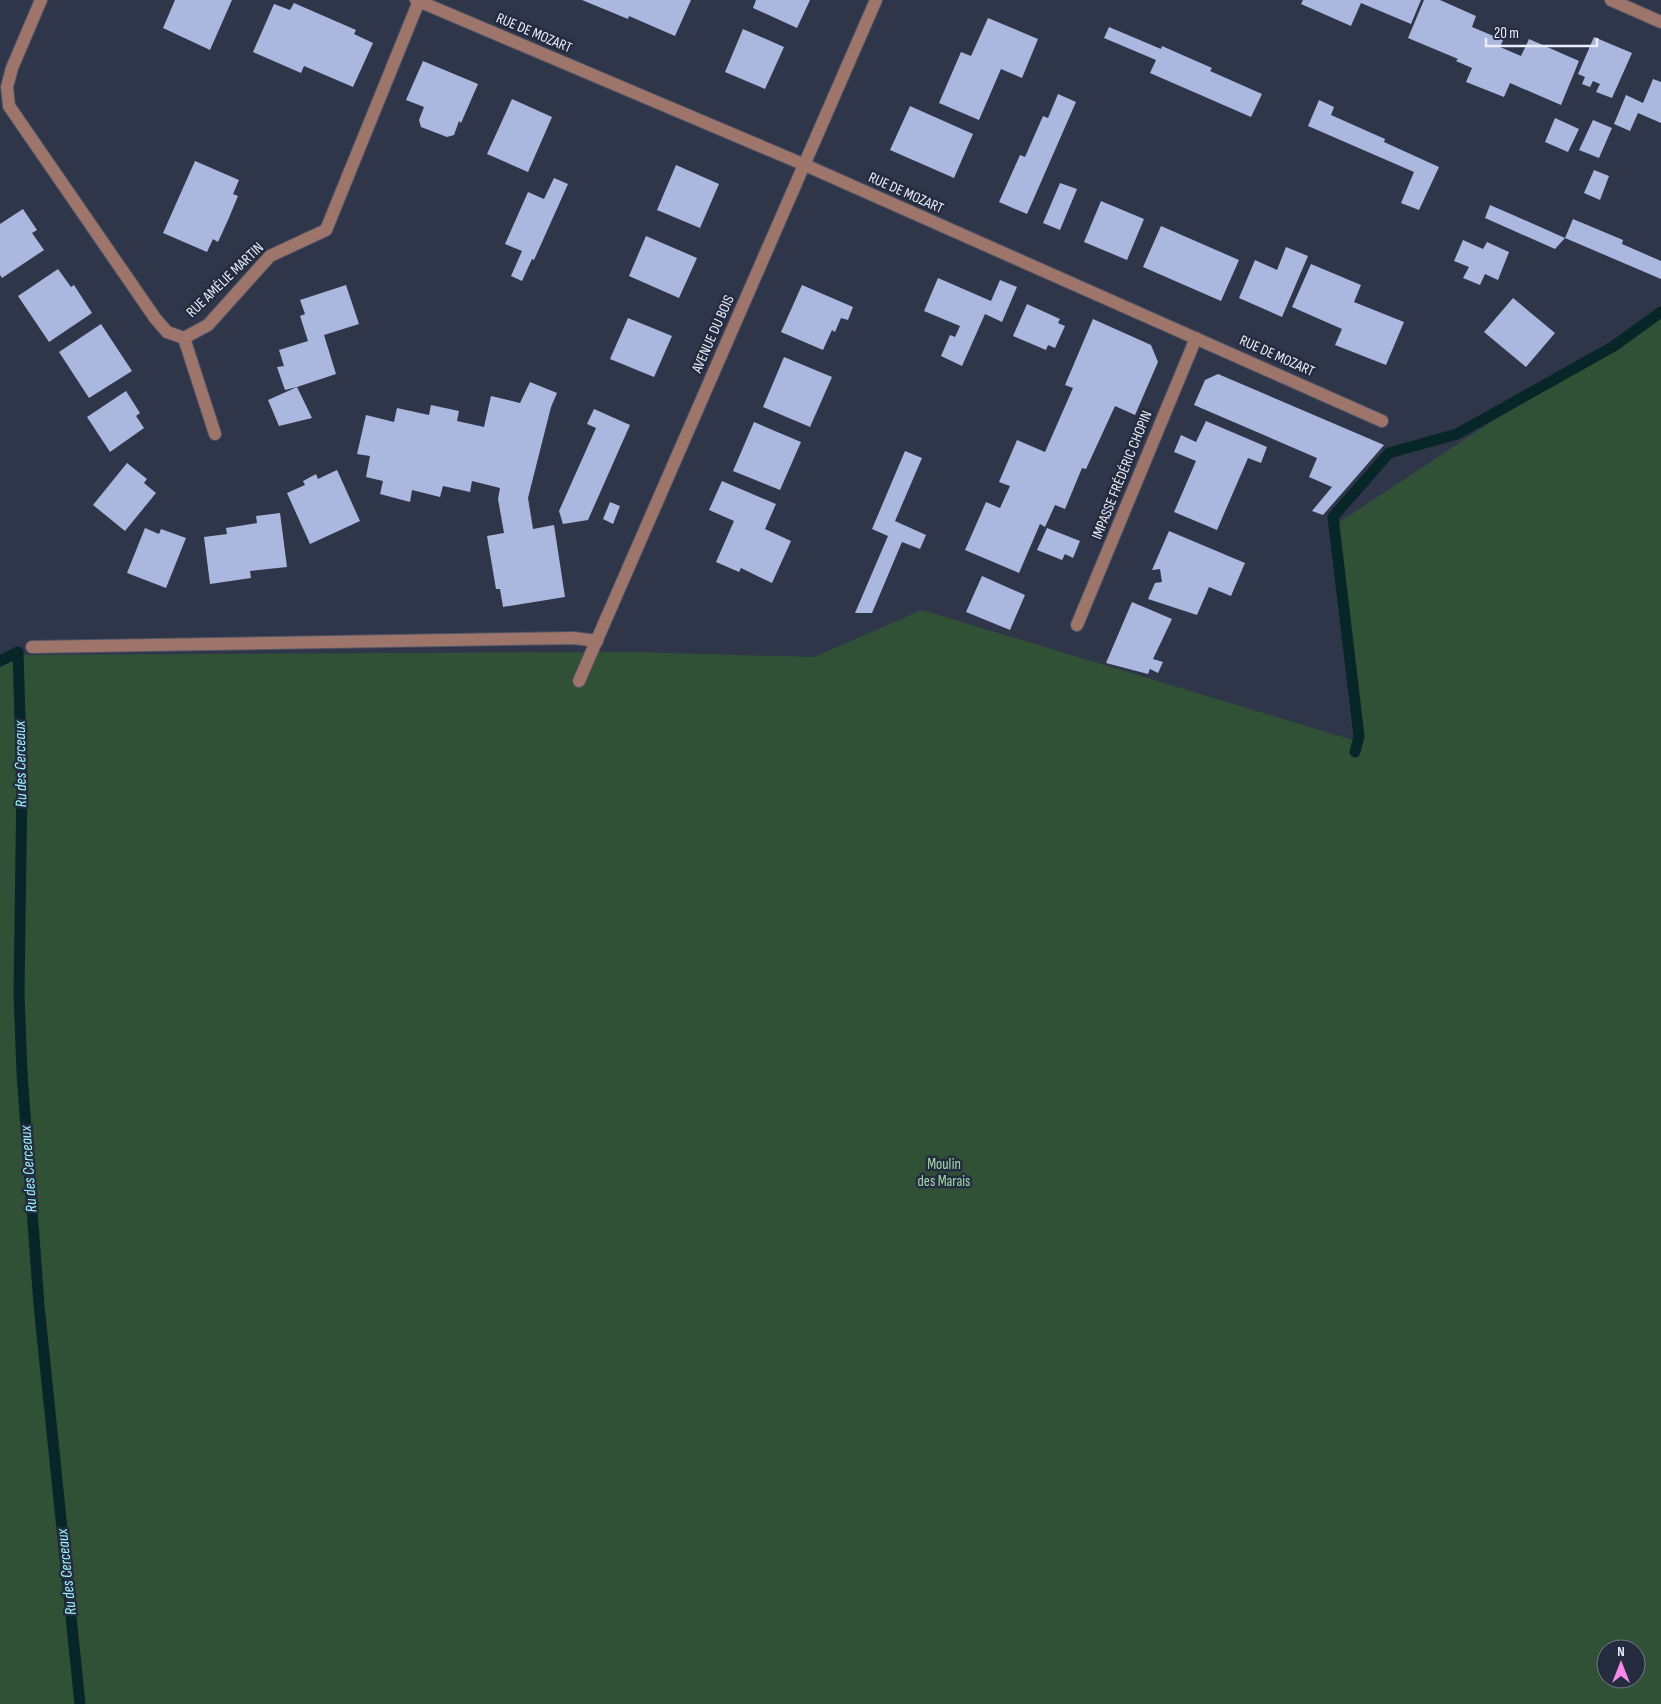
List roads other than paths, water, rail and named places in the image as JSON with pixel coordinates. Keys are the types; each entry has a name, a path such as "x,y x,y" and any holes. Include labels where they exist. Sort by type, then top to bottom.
{"street":[{"name":"RUE AMÉLIE MARTIN","path":"41,0 12,68 7,87 10,106 155,318 167,332 184,338 208,325 270,256 326,230 418,1"},
{"name":"AVENUE DU BOIS","path":"579,681 876,0"},
{"path":"1611,0 1661,22"},
{"name":"RUE DE MOZART","path":"418,1 805,165 1382,421"},
{"path":"184,338 215,434"},
{"name":"IMPASSE FRÉDÉRIC CHOPIN","path":"1077,625 1196,338"},
{"path":"32,647 574,638 597,641"}],"waterway":[{"path":"1355,752 1359,736 1333,517 1389,453 1457,434 1614,346 1661,312"},
{"name":"Ru des Cerceaux","path":"0,661 18,652 22,782 19,994 22,1073 39,1305 80,1704"}],"park label":[{"name":"Moulin des Marais","path":"944,1172"}]}
